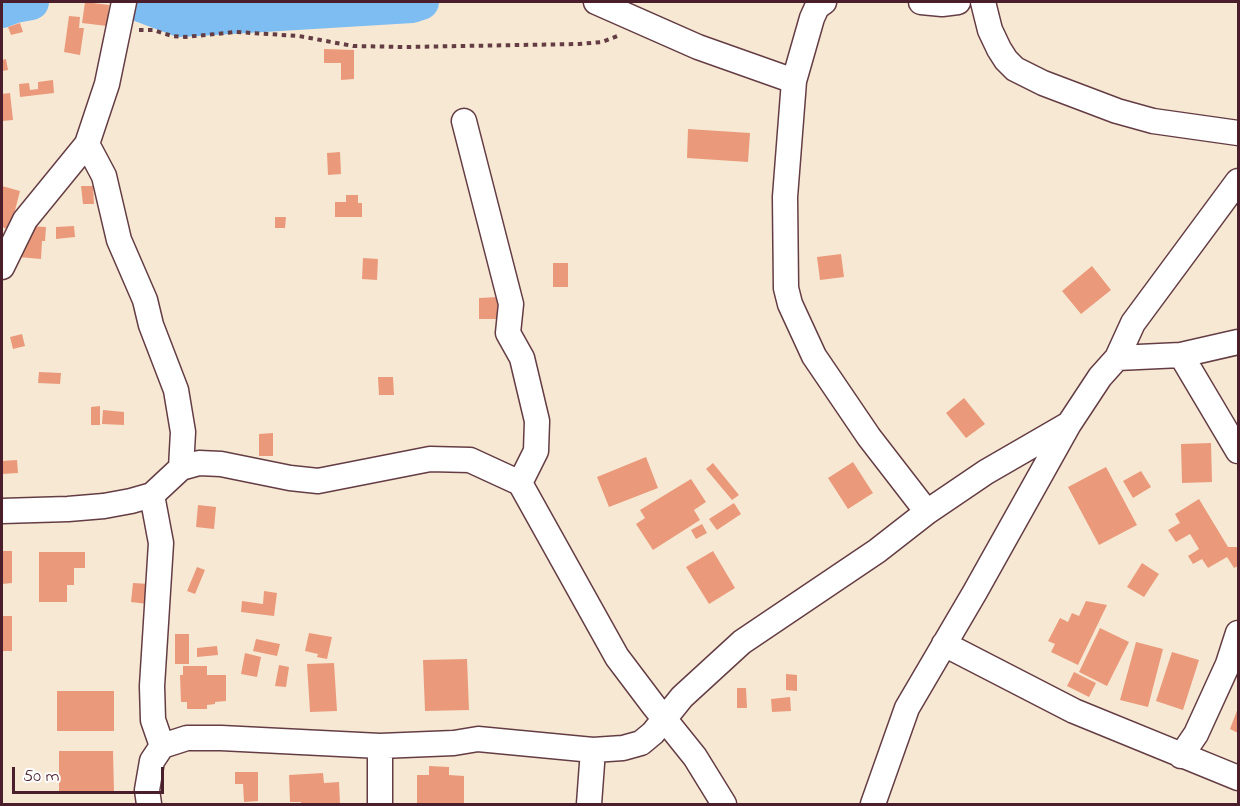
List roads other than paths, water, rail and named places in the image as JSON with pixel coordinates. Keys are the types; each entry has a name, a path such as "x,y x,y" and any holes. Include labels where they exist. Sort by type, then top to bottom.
{"street":[{"path":"2,267 25,220 87,144 107,84 124,2"},
{"path":"596,2 698,47 794,81"},
{"path":"824,2 816,7 794,81 785,197 785,272 790,304 814,356 869,437 927,512"},
{"path":"921,2 942,4 958,2"},
{"path":"983,2 990,30 999,49 1015,69 1043,83 1153,122 1239,133"},
{"path":"464,121 511,304 508,333 522,358 537,421 536,451 520,483"},
{"path":"87,144 104,176 119,240 145,300 151,325 176,390 183,432 181,468"},
{"path":"873,804 907,708 1069,423 1100,377 1117,358 1133,323 1239,181"},
{"path":"1117,358 1181,355 1239,342"},
{"path":"1181,355 1239,451"},
{"path":"149,804 147,790 152,761 162,746 187,738 380,746 454,743 478,739 593,750 623,748 642,743 682,697 742,642 877,551 927,512 986,472 1069,423"},
{"path":"2,511 104,506 152,495 181,468 199,463 221,464 290,478 318,481 430,459 470,460 520,483 617,657 695,757 724,804"},
{"path":"152,495 162,543 153,686 153,720 162,746"},
{"path":"1181,756 1196,734 1228,664 1239,633"},
{"path":"944,644 1074,711 1239,778"},
{"path":"380,746 380,804"},
{"path":"589,804 593,750"}],"waterway":[{"path":"2,10 31,2"},
{"path":"135,2 180,19 412,5 421,2"},
{"path":"162,13 177,2"}]}
